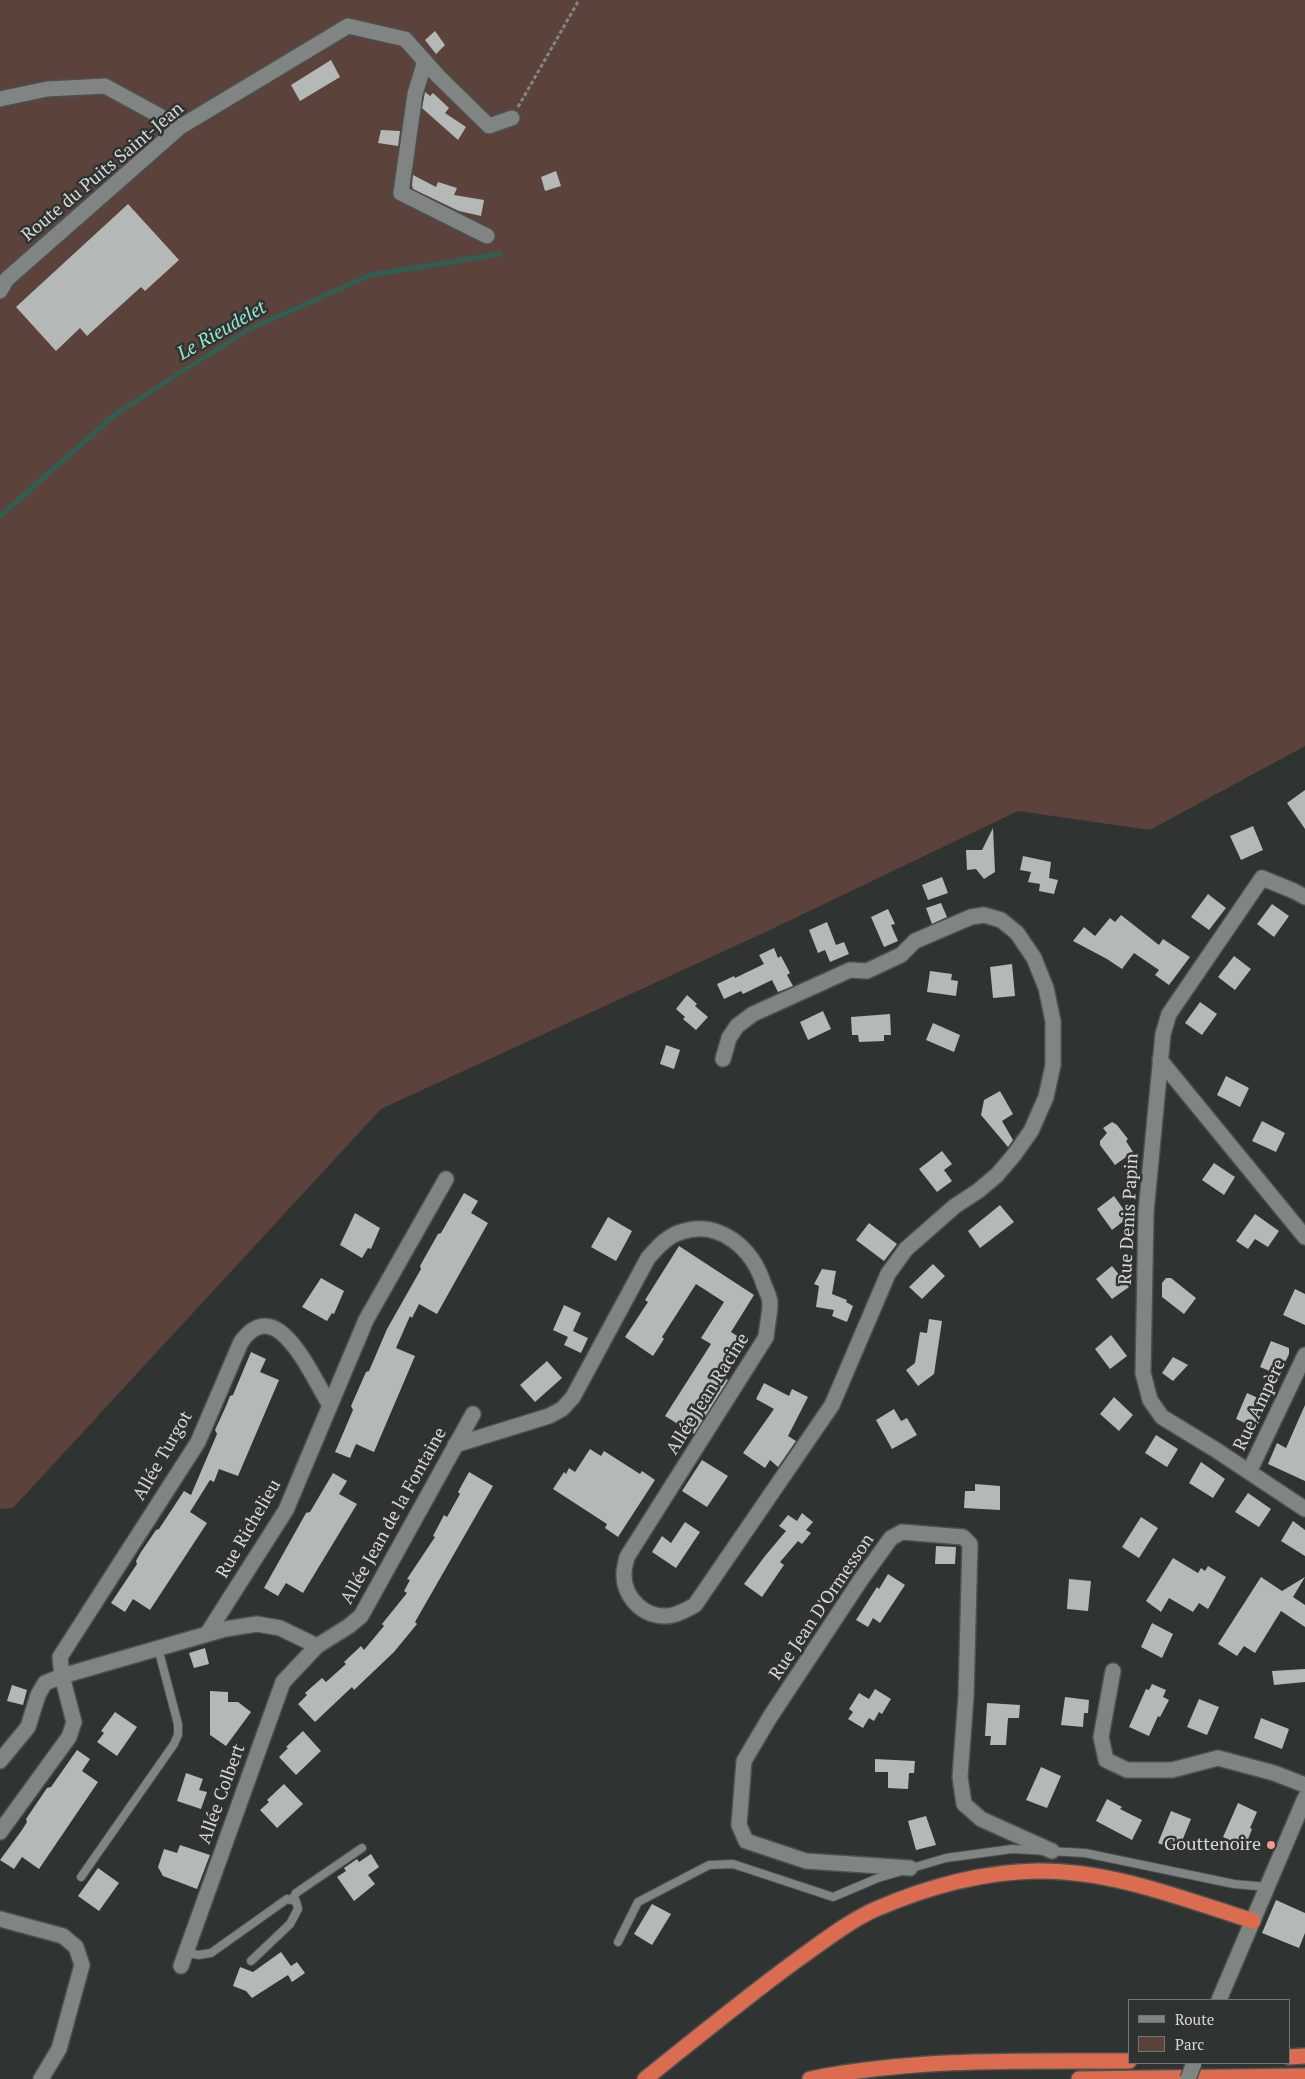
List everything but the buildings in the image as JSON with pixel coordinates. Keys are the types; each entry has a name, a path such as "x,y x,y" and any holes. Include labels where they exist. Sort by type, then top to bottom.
{"highway":[{"path":"645,2079 764,1984 825,1940 875,1910 935,1886 987,1875 1038,1871 1084,1875 1136,1885 1253,1921"},
{"path":"1290,2057 1305,2056"},
{"path":"810,2079 888,2066 977,2062 1128,2061"},
{"path":"1079,2079 1305,2076"}],"street":[{"name":"Route du Puits Saint-Jean","path":"0,291 6,279 180,127 348,26 405,39 489,126 512,118"},
{"path":"425,61 415,94 401,193 487,236"},
{"path":"0,99 47,89 104,86 180,127"},
{"name":"Rue Denis Papin","path":"1305,897 1262,878 1169,1014 1163,1034 1146,1212 1143,1373 1150,1400 1162,1417 1305,1509"},
{"name":"Allée Jean Racine","path":"455,1445 549,1416 562,1409 573,1398 648,1258 663,1243 680,1232 701,1229 717,1231 734,1239 747,1252 760,1272 770,1302 766,1337 627,1558 624,1572 625,1585 630,1597 648,1613 660,1616 673,1615 695,1605 832,1405 888,1274 906,1249 955,1206 978,1191 997,1175 1031,1131 1046,1097 1053,1065 1053,1021 1046,988 1034,958 1017,933 1001,920 984,915 972,917 915,940 901,955 867,971 850,970 753,1014 737,1026 729,1038 723,1059"},
{"path":"1160,1060 1305,1237"},
{"name":"Rue Richelieu","path":"207,1634 286,1510 366,1320 446,1179"},
{"name":"Allée Turgot","path":"0,1832 69,1737 72,1730 74,1722 62,1676 60,1657 198,1442 241,1342 248,1332 265,1326 274,1327 281,1331 309,1368 319,1389 330,1405"},
{"name":"Rue Ampère","path":"1249,1472 1305,1355"},
{"name":"Allée Jean de la Fontaine","path":"316,1646 349,1626 361,1616 472,1414"},
{"name":"Rue Jean D'Ormesson","path":"910,1868 806,1861 746,1841 739,1825 744,1761 770,1717 862,1578 891,1538 902,1532 963,1536 970,1544 966,1696 960,1777 964,1804 981,1819 1052,1851"},
{"path":"0,1761 28,1727 38,1695 45,1683 62,1676 207,1634 257,1624 280,1628 316,1646"},
{"name":"Allée Colbert","path":"183,1959 283,1682 316,1646"},
{"path":"1114,1671 1101,1737 1106,1760 1127,1770 1172,1770 1218,1758 1274,1773 1305,1785"},
{"path":"1219,1999 1303,1808"},
{"path":"0,1919 62,1936 76,1947 82,1965 59,2048 41,2079"},
{"path":"1188,2079 1194,2064"}],"lane":[{"path":"80,1877 174,1744 178,1735 178,1724 158,1648"},
{"path":"292,1900 296,1892 362,1848"},
{"path":"618,1942 638,1902 709,1865 733,1864 833,1897 878,1878 946,1858 1012,1849 1085,1853 1234,1884 1268,1887"},
{"path":"183,1959 211,1953 287,1899 296,1901 298,1909 290,1924 251,1961"}],"path":[{"path":"512,118 579,0"}],"green space":[{"path":"0,0 1305,0 1305,746 1150,830 1018,811 772,929 381,1109 13,1508 0,1509"}],"waterway":[{"name":"Le Rieudelet","path":"0,516 118,412 248,330 370,275 500,254"}],"place":[{"name":"Gouttenoire","path":"1271,1845"}]}
